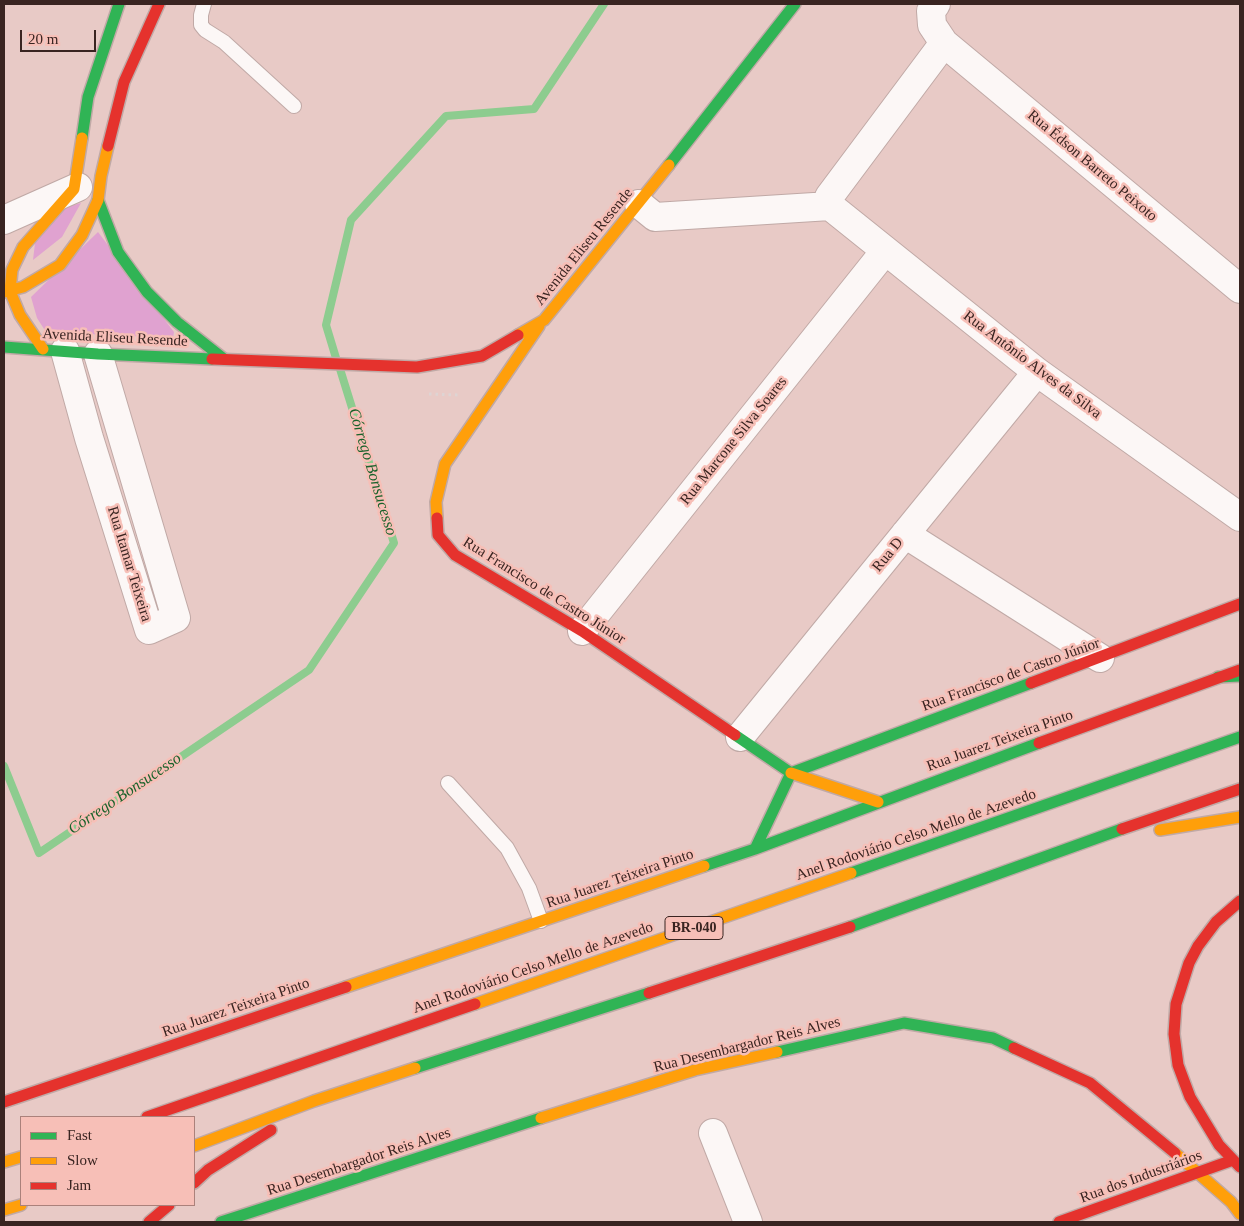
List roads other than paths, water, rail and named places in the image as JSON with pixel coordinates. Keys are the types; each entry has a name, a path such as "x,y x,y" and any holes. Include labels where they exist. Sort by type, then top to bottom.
{"main road":[{"path":"7,292 12,270 23,247 74,188 88,97 120,4"},
{"path":"7,292 23,287 60,265 82,235 100,188 124,82 159,4"},
{"name":"Avenida Eliseu Resende","path":"4,347 98,354 416,367 482,356 544,320 639,204 795,4"},
{"name":"Avenida Eliseu Resende","path":"100,188 118,252 147,292 177,322 224,359"},
{"name":"Rua Itamar Teixeira","path":"7,292 20,315 54,350"},
{"name":"Rua Francisco de Castro Júnior","path":"544,320 445,464 436,502 438,535 455,555 582,631 791,773 1240,604"},
{"name":"Rua Juarez Teixeira Pinto","path":"4,1102 755,849 878,802 1240,670"},
{"path":"1218,677 1240,676"},
{"name":"Anel Rodoviário Celso Mello de Azevedo","path":"150,1116 911,853 1240,737"},
{"path":"755,849 791,773 878,802"},
{"path":"195,1146 314,1102 830,934 1084,842 1240,789"},
{"path":"1084,842 1240,817"},
{"path":"1237,1164 1208,1129 1184,1083 1175,1050 1175,1018 1179,989 1198,946 1216,922 1240,901"},
{"name":"Rua Desembargador Reis Alves","path":"221,1222 695,1070 904,1023 993,1038 1090,1083 1199,1173 1233,1213"},
{"path":"195,1182 208,1170 314,1102"},
{"path":"4,1162 20,1158"},
{"name":"Rua dos Industriários","path":"1059,1222 1199,1173 1237,1164"},
{"path":"4,1210 20,1205"},
{"path":"149,1222 167,1206"}],"street":[{"path":"639,204 655,217 830,206 829,197 944,43 932,26 931,11 936,4"},
{"name":"Rua Édson Barreto Peixoto","path":"944,43 1240,289"},
{"path":"4,220 74,188 100,188"},
{"name":"Rua Antônio Alves da Silva","path":"830,206 1037,372 1240,517"},
{"name":"Rua Marcone Silva Soares","path":"582,631 885,252"},
{"name":"Rua Itamar Teixeira","path":"54,350 89,438 149,630 176,618 98,354"},
{"name":"Rua D","path":"740,737 1037,372"},
{"path":"905,534 1100,658"},
{"path":"714,1133 748,1222"}],"lane":[{"path":"204,4 201,25 205,30 224,42 294,106"},
{"path":"448,783 507,848 529,888 541,921"}],"waterway":[{"name":"Córrego Bonsucesso","path":"336,358 326,325 351,220 446,116 534,109 604,4"},
{"name":"Córrego Bonsucesso","path":"4,766 39,853 309,670 394,543 340,369"}]}
